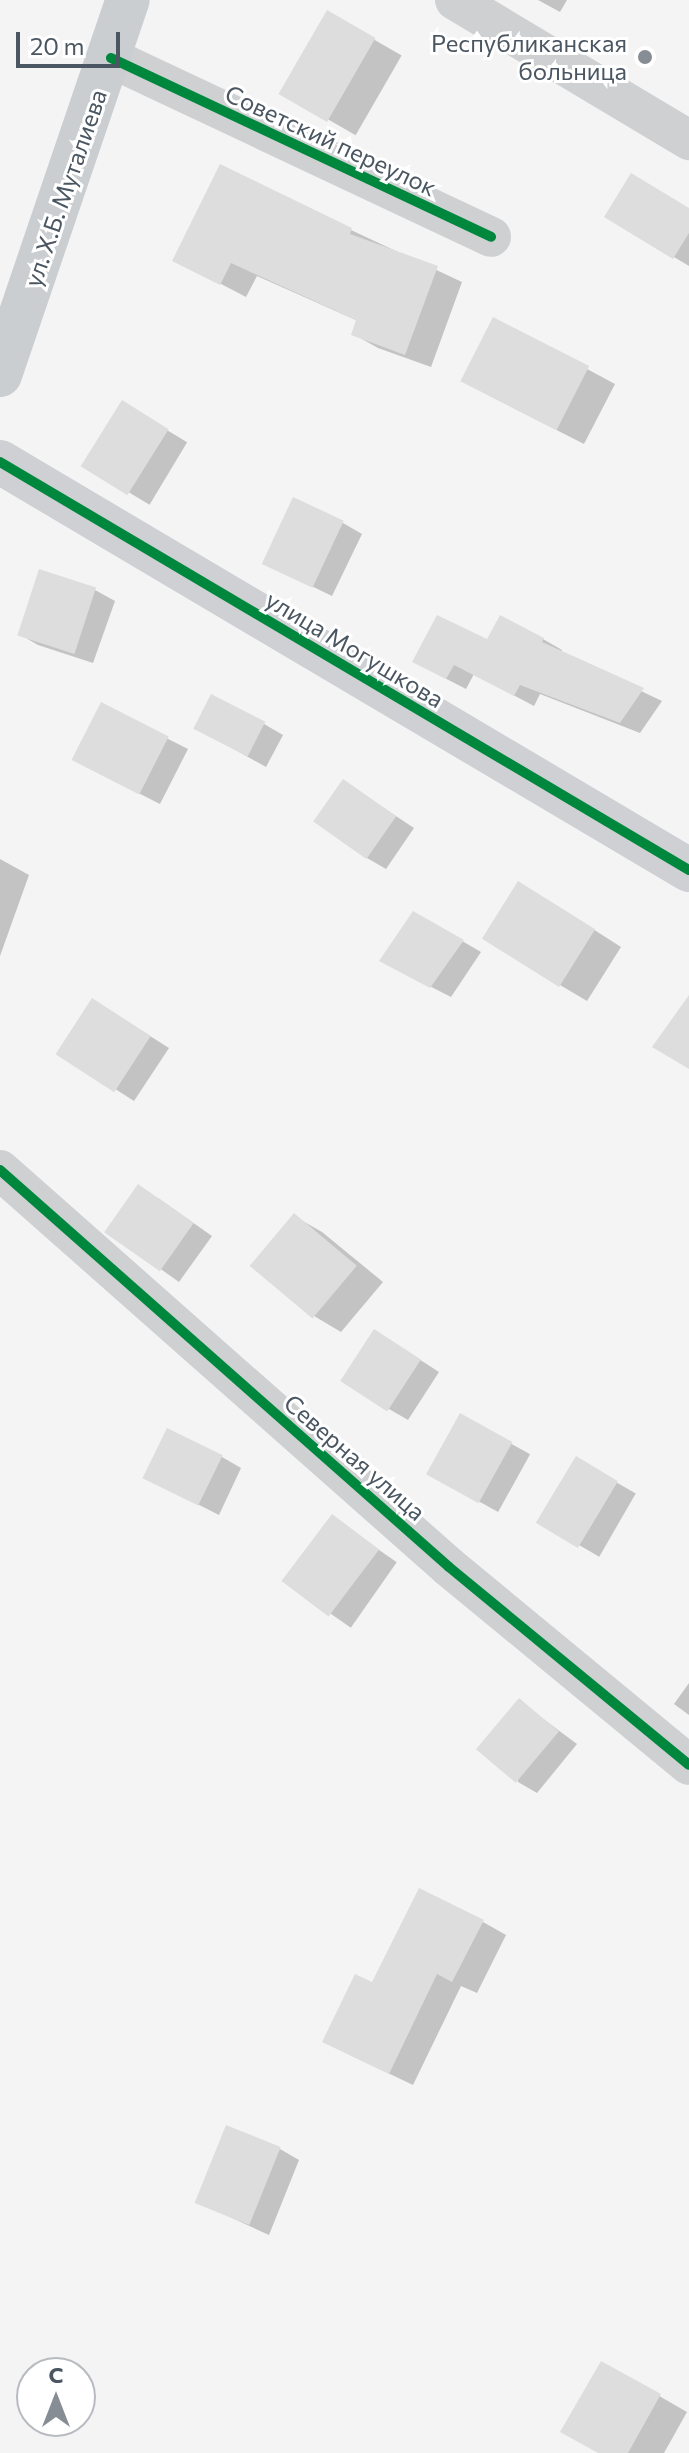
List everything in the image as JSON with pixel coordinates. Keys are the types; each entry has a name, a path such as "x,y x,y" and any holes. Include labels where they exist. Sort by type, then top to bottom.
{"main road":[{"name":"ул. Х.Б. Муталиева","path":"0,375 111,58 128,0"}],"street":[{"path":"455,0 689,140"},
{"name":"Советский переулок","path":"111,58 491,237"},
{"name":"улица Могушкова","path":"0,462 689,870"},
{"name":"Северная улица","path":"0,1170 449,1567 689,1765"}],"building":[{"path":"327,10 375,38 327,122 278,94"},
{"path":"220,164 352,228 350,234 438,266 405,355 351,335 356,320 231,263 220,285 172,261"},
{"path":"631,173 689,208 689,233 673,259 604,217"},
{"path":"493,317 589,366 557,430 460,381"},
{"path":"122,400 169,429 127,495 81,466"},
{"path":"293,497 344,521 312,588 262,564"},
{"path":"39,569 96,588 74,654 17,636"},
{"path":"437,615 487,639 500,615 544,638 542,642 644,688 620,723 520,685 514,696 454,665 446,679 412,662"},
{"path":"211,694 265,722 248,756 193,729"},
{"path":"101,702 169,737 139,794 71,760"},
{"path":"343,779 396,816 366,859 313,822"},
{"path":"518,881 595,929 559,987 482,939"},
{"path":"413,911 464,940 430,988 379,961"},
{"path":"689,995 689,1069 652,1047"},
{"path":"92,998 151,1036 114,1092 56,1054"},
{"path":"138,1184 194,1223 160,1271 104,1232"},
{"path":"294,1213 357,1266 312,1319 250,1266"},
{"path":"374,1329 421,1359 387,1411 340,1381"},
{"path":"460,1413 512,1442 479,1503 426,1474"},
{"path":"167,1428 223,1455 198,1506 142,1478"},
{"path":"576,1456 618,1481 578,1548 536,1523"},
{"path":"332,1514 379,1550 329,1617 281,1581"},
{"path":"519,1698 559,1731 516,1783 476,1749"},
{"path":"419,1888 484,1920 452,1982 437,1974 389,2074 322,2042 355,1974 372,1982"},
{"path":"226,2125 281,2147 249,2225 195,2203"},
{"path":"601,2361 661,2394 628,2453 598,2453 560,2432"}],"cycle path":[{"path":"111,58 491,237"},
{"path":"0,462 689,870"},
{"path":"0,1170 449,1567 689,1765"}],"place":[{"name":"Республиканская больница","path":"645,57"}]}
